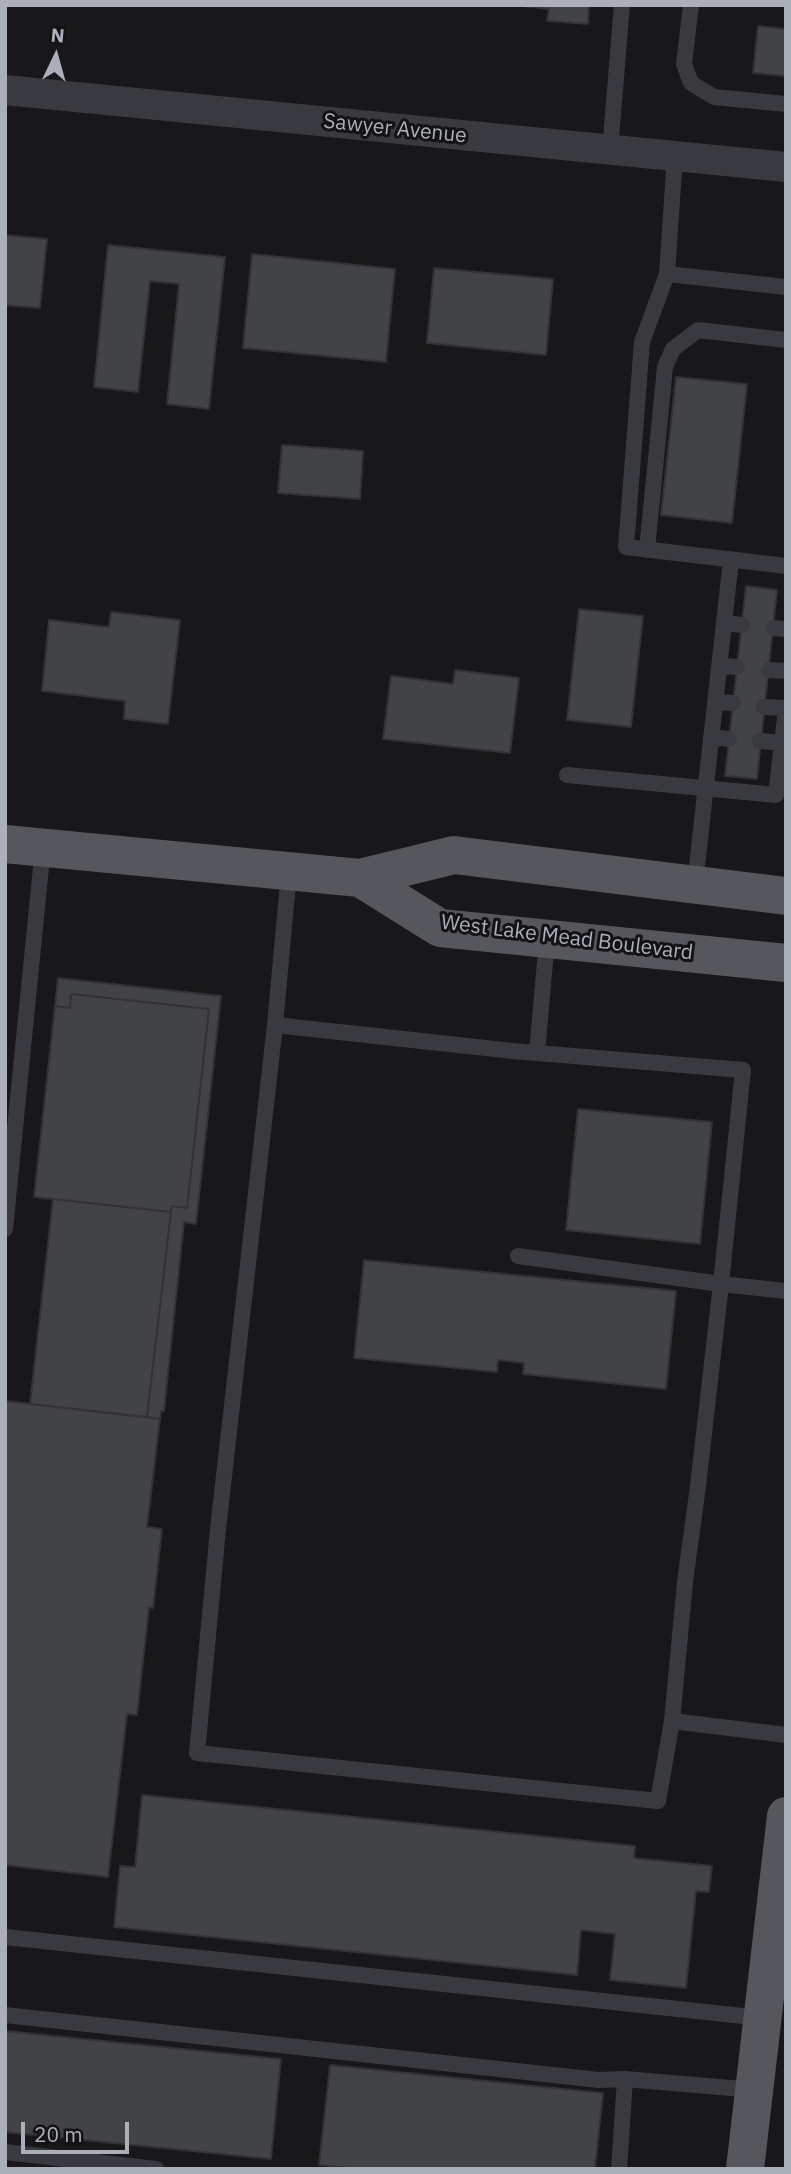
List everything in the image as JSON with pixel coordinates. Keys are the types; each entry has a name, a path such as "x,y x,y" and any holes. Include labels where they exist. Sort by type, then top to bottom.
{"main road":[{"name":"West Lake Mead Boulevard","path":"5,844 360,878 454,855 786,896"},
{"name":"West Lake Mead Boulevard","path":"360,878 440,928 786,963"},
{"path":"745,2169 786,1816"}],"street":[{"name":"Sawyer Avenue","path":"5,90 786,167"}],"lane":[{"path":"610,150 622,5"},
{"path":"691,5 684,64 691,83 714,97 786,104"},
{"path":"675,156 667,274 642,342 626,547 786,566"},
{"path":"667,274 786,287"},
{"path":"647,550 665,366 673,349 698,331 786,340"},
{"path":"695,885 731,559"},
{"path":"724,623 741,625"},
{"path":"719,666 737,667"},
{"path":"769,670 786,671"},
{"path":"716,702 733,703"},
{"path":"567,775 776,795 786,709 764,707"},
{"path":"712,737 729,739"},
{"path":"760,741 782,743"},
{"path":"5,1229 43,847"},
{"path":"275,1025 537,1053 743,1070 721,1284 685,1582 672,1721 658,1801 197,1753 218,1529 275,1025 289,872"},
{"path":"537,1053 547,939"},
{"path":"518,1256 786,1292"},
{"path":"672,1721 786,1734"},
{"path":"5,1937 762,2018"},
{"path":"5,2015 599,2080 625,2079 754,2090"},
{"path":"619,2169 625,2079"},
{"path":"5,2152 156,2169"}],"building":[{"path":"514,5 589,5 588,24 547,21 549,9"},
{"path":"786,23 786,76 753,73 758,26 785,29"},
{"path":"5,235 47,239 40,308 5,305"},
{"path":"108,245 225,257 209,409 167,404 179,284 150,281 138,392 94,387"},
{"path":"252,254 395,269 386,362 243,348"},
{"path":"434,268 553,279 546,355 427,343"},
{"path":"676,377 747,384 732,523 661,515"},
{"path":"282,445 363,451 360,499 278,493"},
{"path":"746,586 777,590 757,779 725,776"},
{"path":"579,609 643,616 631,727 567,720"},
{"path":"111,612 180,620 168,724 124,719 125,701 42,691 49,620 109,627"},
{"path":"455,670 519,678 510,753 383,739 391,676 453,684"},
{"path":"58,978 221,996 196,1224 184,1222 164,1411 161,1411 160,1419 147,1417 171,1212 172,1206 187,1208 209,1009 71,994 70,1008 55,1006"},
{"path":"71,994 209,1009 187,1208 172,1206 171,1212 34,1197 55,1006 70,1008"},
{"path":"578,1109 712,1122 700,1244 566,1230"},
{"path":"53,1199 171,1212 147,1417 30,1404"},
{"path":"364,1260 676,1291 666,1389 523,1374 524,1363 498,1360 497,1372 354,1358"},
{"path":"5,1401 160,1419 147,1527 162,1529 153,1608 149,1607 137,1715 127,1714 108,1877 5,1865"},
{"path":"142,1795 635,1846 634,1858 712,1866 709,1892 696,1891 686,1988 610,1980 615,1934 581,1930 577,1975 114,1927 120,1866 135,1867"},
{"path":"5,2031 281,2059 271,2159 5,2132"},
{"path":"330,2065 603,2093 595,2169 358,2169 319,2165"}]}
